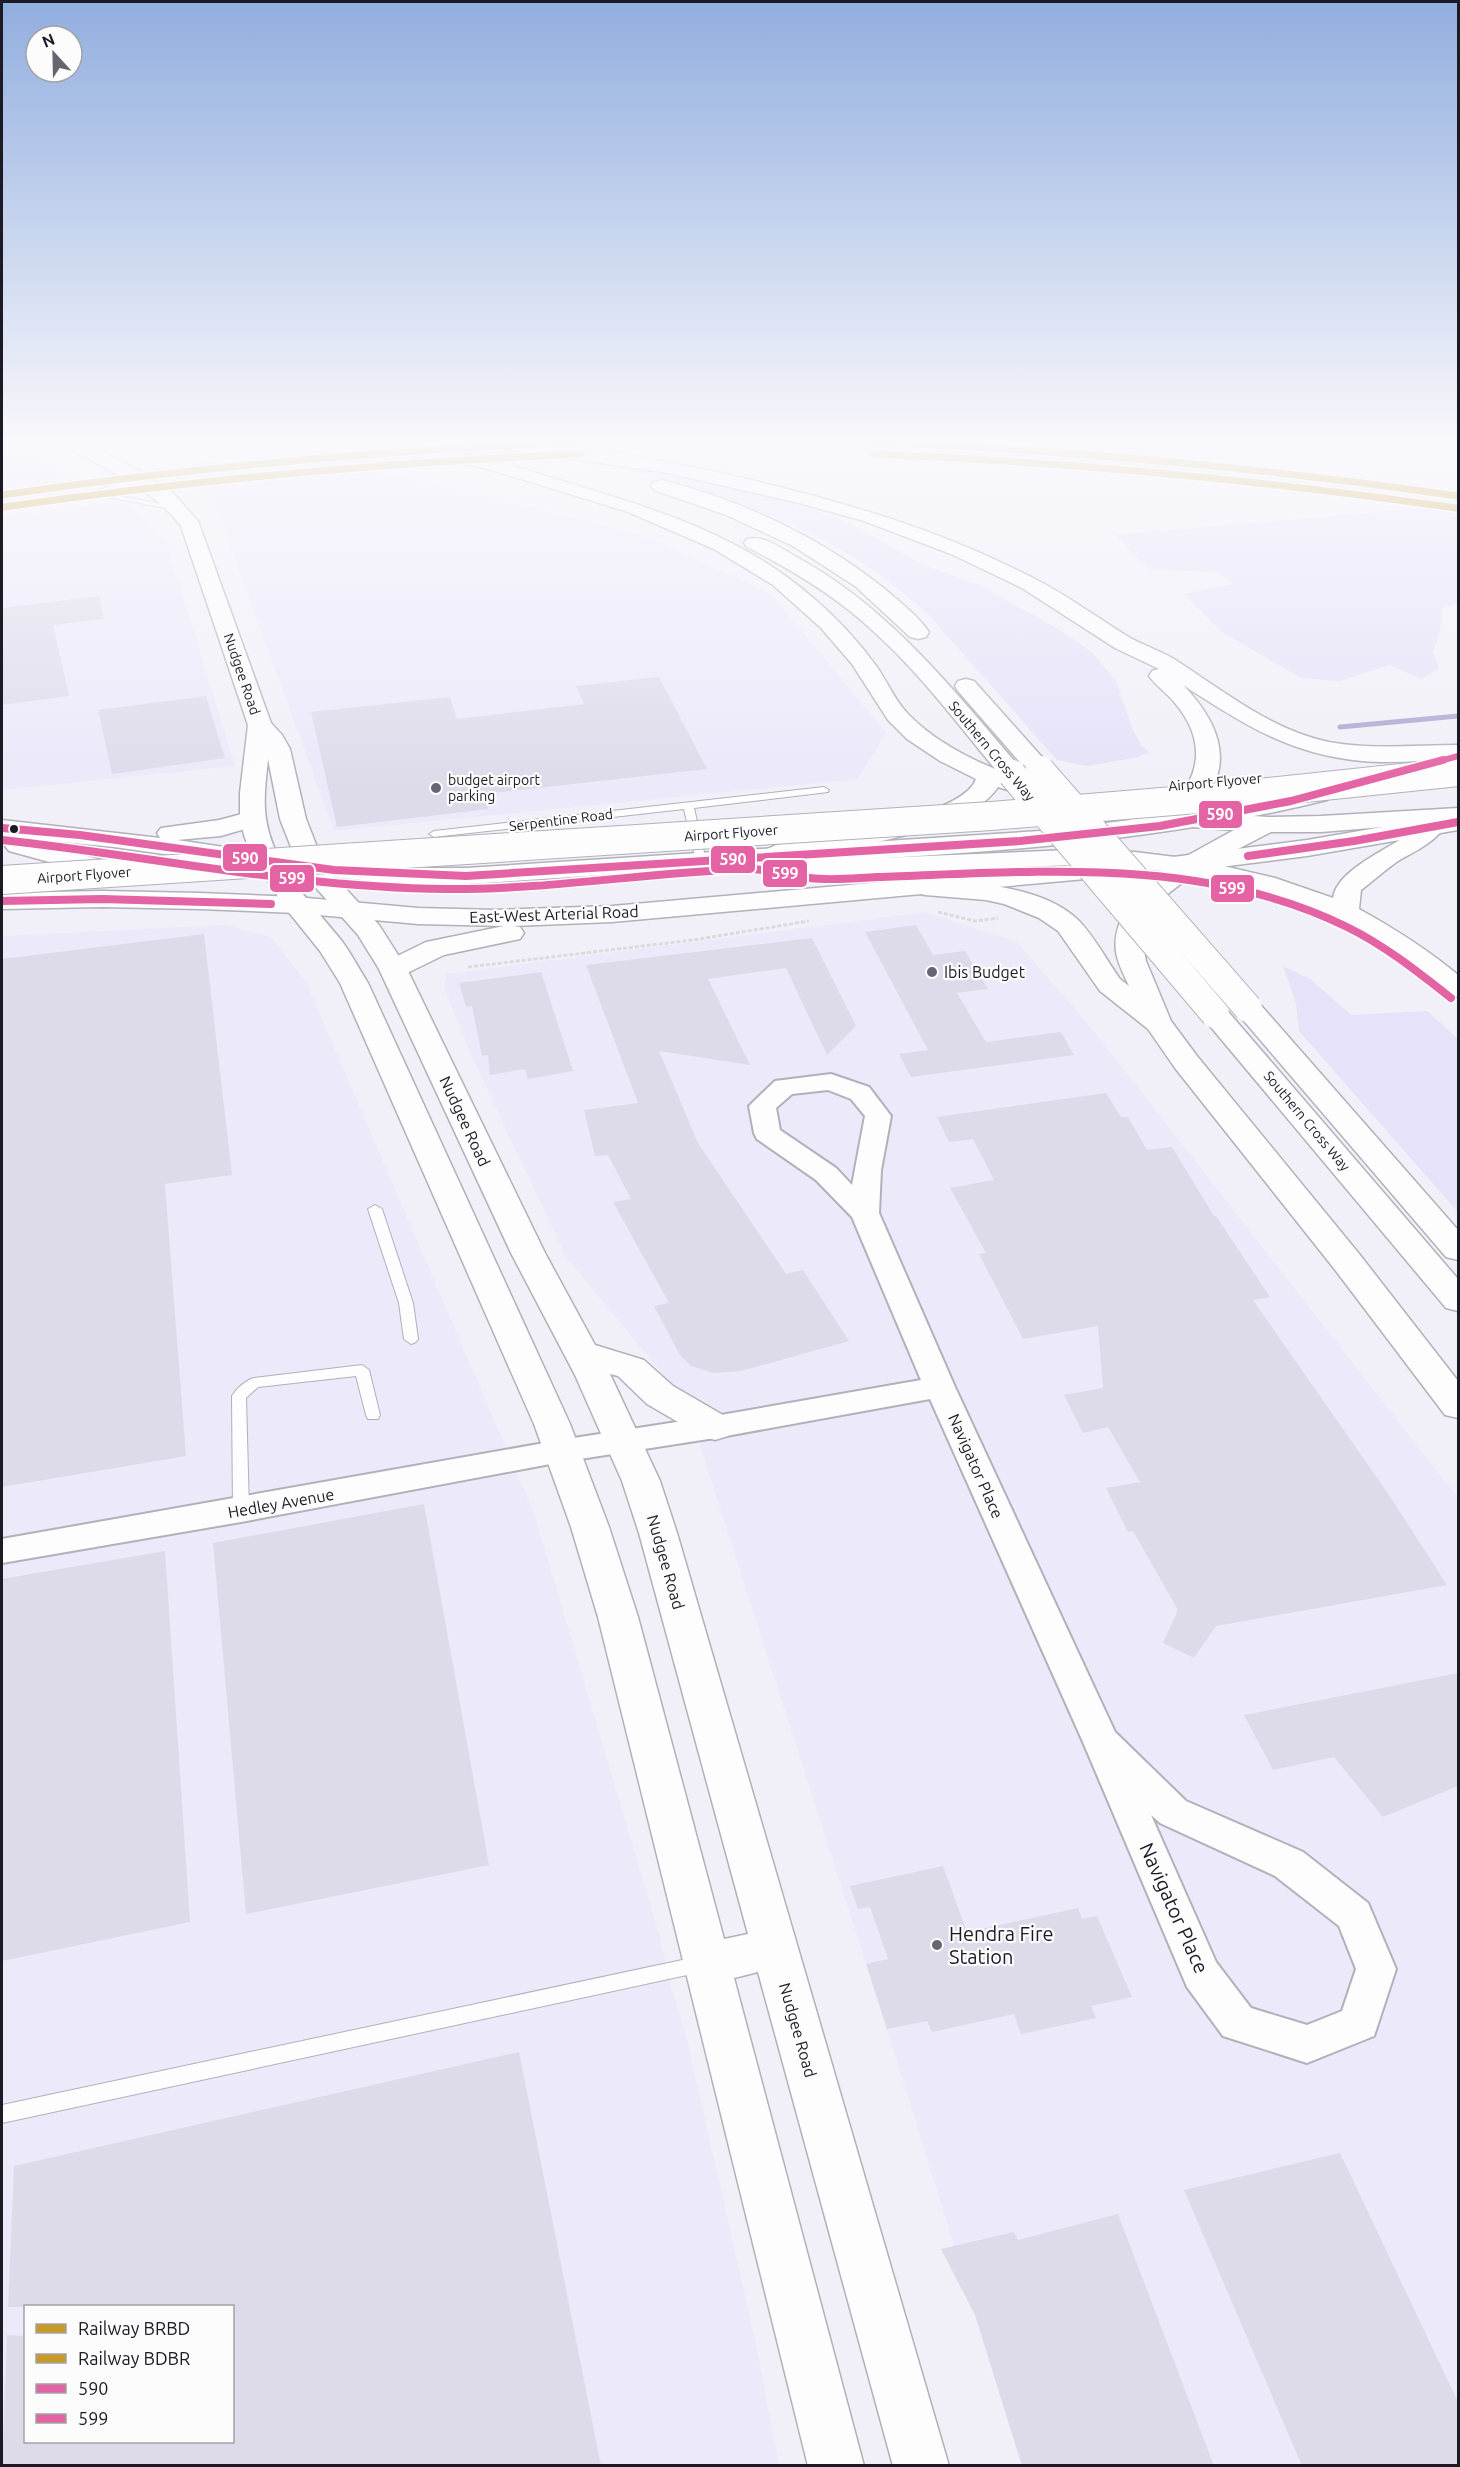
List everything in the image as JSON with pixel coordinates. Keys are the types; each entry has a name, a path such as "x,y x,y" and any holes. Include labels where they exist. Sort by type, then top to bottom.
{"main road":[{"name":"Nudgee Road","path":"203,557 260,725 274,740 285,773 293,819 301,840 315,868 369,931 393,969 528,1253 581,1353 641,1481 658,1533 921,2466"},
{"path":"741,557 753,563 806,603 843,639 870,672 891,709 911,730 943,753 990,775 1038,793 1081,805 1174,821 1268,824 1348,822 1425,814 1458,815"},
{"name":"Southern Cross Way","path":"781,557 855,604 912,657 1458,1300"},
{"path":"828,557 873,587 929,643"},
{"path":"974,557 1057,600 1123,643 1162,661 1259,724 1296,740 1363,754 1458,755"},
{"path":"1100,864 1126,845 1174,821 1203,782 1208,756 1205,733 1185,700 1123,643"},
{"name":"Southern Cross Way","path":"952,669 1458,1250"},
{"name":"Nudgee Road","path":"260,725 252,793 253,819 262,849 292,899 332,947 354,983 552,1424 590,1527 618,1617 836,2466"},
{"path":"2,828 114,839 315,868 404,876 466,876 999,842 1076,835 1267,807 1327,793 1458,755"},
{"name":"Airport Flyover","path":"2,864 1078,795 1458,755"},
{"name":"Airport Flyover","path":"2,880 991,816 1245,795 1458,772"},
{"path":"758,857 884,832 933,817 956,808 981,793 990,775"},
{"path":"1327,793 1308,805 1186,864 1144,902 1130,934 1130,955 1158,1023 1186,1062 1348,1263 1458,1406"},
{"path":"114,839 212,830 253,819"},
{"path":"758,857 819,867 918,862 1186,864 1307,848 1458,822"},
{"path":"1345,912 1347,891 1351,885 1389,856 1409,846 1431,828"},
{"path":"2,844 41,851 142,878 258,887 292,899"},
{"name":"East-West Arterial Road","path":"2,901 292,899 350,911 460,918 612,914 927,899 999,880 1100,864"},
{"path":"1186,864 1260,882 1345,912 1413,952 1438,970 1458,989"},
{"path":"927,899 986,892 1026,902 1049,912 1068,926 1110,985 1158,1023"},
{"path":"393,969 436,948 612,914"},
{"path":"581,1353 631,1368 660,1395 715,1427"},
{"path":"706,1963 775,1948"}],"street":[{"name":"Navigator Place","path":"865,1213 867,1170 878,1116 860,1093 831,1082 784,1087 762,1106 767,1132 826,1174 865,1213 940,1387 1101,1742 1201,1974 1238,2023 1307,2044 1359,2023 1376,1969 1354,1916 1289,1864 1173,1812 1101,1742"},
{"path":"561,1451 715,1427 940,1387"},
{"name":"Hedley Avenue","path":"2,1551 561,1451"}],"lane":[{"name":"Serpentine Road","path":"434,834 824,790"},
{"path":"688,805 701,861"},
{"path":"375,1209 406,1304 411,1340"},
{"path":"241,1510 239,1396 254,1383 362,1370 373,1415"},
{"path":"2,2114 706,1963"}],"path":[{"path":"927,899 966,921 983,922 996,919 1026,902"},
{"path":"436,948 450,961 467,967 693,940 813,920"}],"shaded area":[{"path":"2,557 171,557 235,766 2,790"},
{"path":"234,557 693,557 772,595 886,733 858,779 334,831"},
{"path":"853,557 909,557 921,564 981,586 1055,627 1093,653 1116,681 1133,730 1141,745 1149,752 1139,757 1087,766 1057,760 926,612 889,582"},
{"path":"1137,557 1458,557 1458,604 1443,607 1440,631 1433,653 1439,669 1421,679 1390,665 1340,681 1301,678 1222,632 1184,594 1234,584 1217,572 1150,570"},
{"path":"926,912 1017,942 1093,1030 1458,1498 1458,2465 1022,2465 887,2029 686,1402 566,1257 473,1059 444,987 447,974"},
{"path":"226,925 271,937 306,982 534,1513 659,1934 671,1986 686,2035 756,2344 779,2465 2,2465 2,936"},
{"path":"1283,966 1310,979 1351,1015 1427,1011 1458,1039 1458,1212 1299,1031 1296,1003"}],"building":[{"path":"99,596 104,619 53,625 69,696 2,705 2,608"},
{"path":"659,677 707,769 483,794 488,809 337,827 311,712 450,697 457,719 584,704 576,686"},
{"path":"206,696 225,758 112,774 98,710"},
{"path":"916,925 933,955 965,951 988,989 957,993 986,1042 1061,1032 1074,1055 911,1077 899,1054 928,1050 865,932"},
{"path":"204,934 232,1175 165,1184 186,1456 2,1487 2,959"},
{"path":"812,938 856,1026 827,1055 786,968 708,979 750,1065 659,1051 698,1143 786,1274 803,1270 849,1341 741,1371 714,1373 691,1366 680,1355 654,1306 669,1303 613,1202 631,1199 608,1155 595,1156 584,1110 638,1103 586,965"},
{"path":"541,972 573,1071 528,1079 525,1069 490,1075 488,1055 482,1056 472,1006 466,1007 459,983"},
{"path":"1106,1093 1121,1117 1128,1117 1147,1150 1172,1147 1214,1216 1270,1297 1253,1300 1389,1495 1447,1585 1216,1626 1194,1658 1163,1643 1178,1610 1133,1531 1128,1532 1106,1488 1140,1482 1108,1427 1083,1433 1064,1395 1103,1388 1098,1326 1023,1339 979,1254 986,1253 950,1188 994,1180 973,1139 949,1142 937,1117"},
{"path":"424,1504 489,1865 246,1914 213,1543"},
{"path":"165,1551 190,1922 2,1961 2,1579"},
{"path":"1458,1673 1458,1786 1383,1817 1334,1757 1273,1770 1244,1715"},
{"name":"Hendra Fire Station","path":"943,1866 967,1932 1078,1908 1082,1919 1097,1916 1132,1997 1091,2006 1096,2018 1021,2034 1014,2014 932,2032 927,2021 887,2029 866,1964 888,1959 870,1907 858,1909 850,1886"},
{"path":"519,2052 601,2466 2,2466 7,2335 24,2336 24,2443 234,2443 234,2305 24,2305 24,2307 8,2307 14,2166"},
{"path":"1340,2153 1458,2402 1458,2466 1302,2466 1184,2190"},
{"path":"1118,2214 1214,2466 1022,2466 975,2315 941,2249 1014,2232 1018,2240"}],"waterway":[{"path":"1340,727 1458,716"}],"transit line":[{"name":"590","path":"2,828 80,835 334,870 466,876 1020,841 1160,826 1291,801 1458,756"},
{"name":"590","path":"1248,856 1354,841 1458,822"},
{"name":"599","path":"2,840 305,880 407,888 534,886 747,869 821,879 1021,872 1147,875 1209,883 1270,897 1330,919 1378,944 1451,998"},
{"name":"590","path":"2,901 102,899 271,904"}],"place":[{"name":"budget airport parking","path":"436,788"},
{"name":"Ibis Budget","path":"932,972"},
{"name":"Hendra Fire Station","path":"937,1945"}]}
